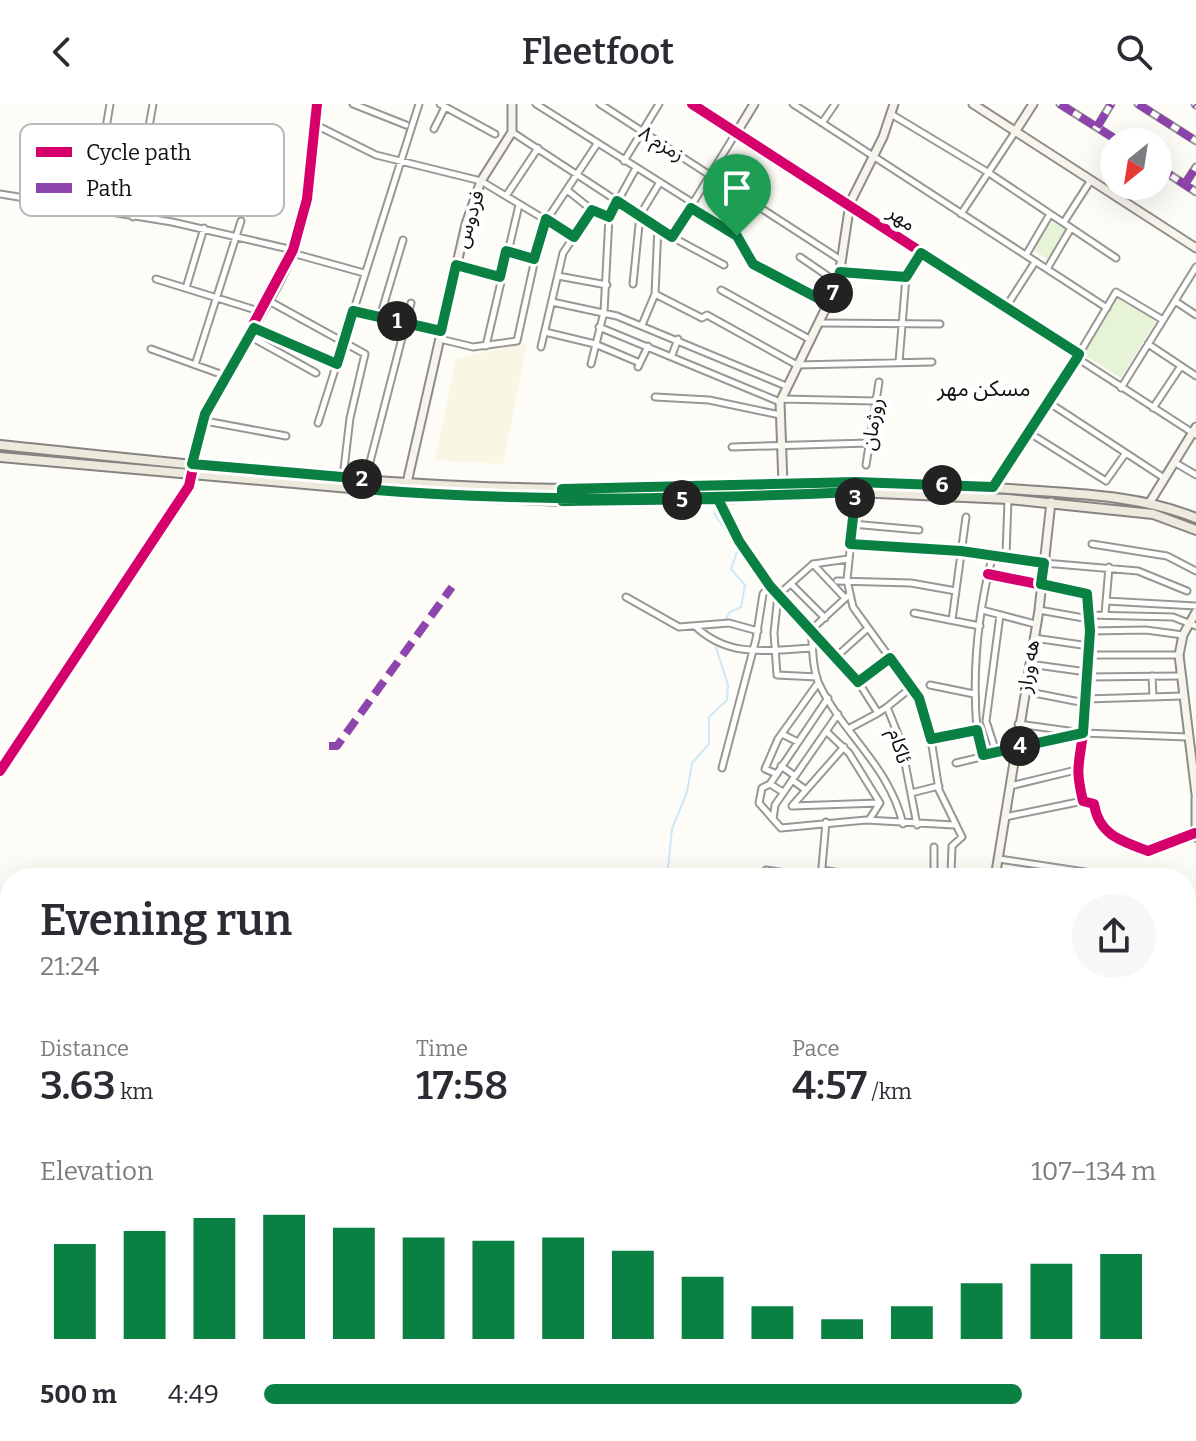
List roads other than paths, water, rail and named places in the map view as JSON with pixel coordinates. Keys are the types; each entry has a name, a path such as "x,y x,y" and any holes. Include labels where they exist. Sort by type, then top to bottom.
{"main road":[{"path":"0,445 365,479 562,489 783,484 993,487 1150,502 1196,518"},
{"path":"0,457 406,493 562,501 718,499 856,492 1008,499 1153,514 1196,530"},
{"path":"562,489 562,501"}],"street":[{"path":"107,124 110,104"},
{"path":"149,124 153,104"},
{"path":"0,771 189,486 204,420 293,252 307,199 317,104"},
{"path":"353,104 406,125"},
{"path":"318,423 419,104"},
{"path":"512,104 512,132 672,237 724,265"},
{"path":"536,104 660,182 737,236 753,264 829,304"},
{"path":"547,113 553,104"},
{"name":"زمزم ۸","path":"600,104 842,261"},
{"path":"624,161 659,104"},
{"name":"مهر","path":"692,104 850,203 1078,356"},
{"path":"672,237 754,104"},
{"path":"793,104 1107,308"},
{"path":"822,123 835,104"},
{"path":"973,104 1196,248"},
{"path":"961,214 1033,104"},
{"path":"1060,104 1100,129"},
{"path":"1097,127 1111,104"},
{"path":"1138,104 1196,141"},
{"path":"434,129 442,105 495,134"},
{"path":"783,484 781,400 838,283 850,203 875,157 891,108 1116,258"},
{"path":"316,125 376,155 481,181 574,237"},
{"name":"فردوس","path":"406,493 456,265 481,181 512,132"},
{"path":"353,311 486,346 517,341 534,259 546,219 597,144"},
{"path":"506,196 538,148"},
{"path":"1185,184 1196,167"},
{"path":"591,364 604,312 609,217 636,168"},
{"path":"1172,176 1196,192"},
{"path":"1064,222 1091,180"},
{"path":"633,284 640,215 660,182"},
{"path":"567,190 592,210 609,217"},
{"path":"0,194 20,198"},
{"path":"486,346 519,205"},
{"path":"541,347 563,253 592,210"},
{"path":"1026,255 1050,214"},
{"path":"122,216 236,235 364,273"},
{"path":"195,365 241,221"},
{"path":"642,325 655,294 658,226"},
{"path":"186,288 204,228"},
{"path":"1047,269 1071,228"},
{"path":"380,317 403,240"},
{"path":"506,251 534,259"},
{"path":"899,362 906,277 921,253"},
{"path":"800,257 838,283"},
{"path":"1006,307 1035,262"},
{"path":"456,265 500,277"},
{"path":"1121,388 1196,267"},
{"path":"840,272 906,277"},
{"path":"558,276 607,285"},
{"path":"156,279 263,312"},
{"path":"721,290 812,340"},
{"path":"993,487 1116,292 1163,320"},
{"path":"655,294 702,318 707,315 797,365 932,362"},
{"path":"269,301 365,354 350,418 343,477"},
{"path":"1175,301 1196,315"},
{"path":"552,302 604,312 642,325 786,386"},
{"path":"363,489 411,303"},
{"path":"821,323 940,324"},
{"path":"599,327 781,400 875,401"},
{"path":"254,328 337,364"},
{"path":"545,332 595,344 639,365 648,346"},
{"path":"253,338 316,373"},
{"path":"672,355 678,339"},
{"path":"1148,344 1196,376"},
{"path":"151,349 226,376"},
{"path":"1078,356 1121,388 1195,432 1150,502"},
{"path":"1153,408 1181,366"},
{"name":"روژمان","path":"866,465 879,382"},
{"path":"655,397 709,400 781,415"},
{"path":"1048,402 1164,478"},
{"path":"204,420 286,436"},
{"path":"1028,432 1106,481 1125,454"},
{"path":"732,447 869,443"},
{"path":"1174,462 1196,475"},
{"path":"856,492 847,596 811,630 813,648 818,679 838,714 891,788 903,824"},
{"name":"ئاکام","path":"718,499 739,541 770,586 837,656 878,713 887,707 901,742 917,825"},
{"path":"1006,556 1008,499"},
{"name":"هه وراز","path":"996,868 1039,610 1051,502"},
{"path":"952,620 966,517"},
{"path":"852,524 919,530"},
{"path":"850,544 961,551 1044,563 1109,567 1154,576 1187,591"},
{"path":"1092,544 1167,556 1196,571"},
{"path":"983,755 974,694 982,610 993,554"},
{"path":"818,679 777,675 778,595 813,564 848,559"},
{"path":"813,564 847,596 867,629 912,687 931,739 939,786 962,837 952,846 951,868"},
{"path":"1105,614 1109,567"},
{"path":"988,574 1087,594 1089,655 1083,733 1076,770 1083,801"},
{"path":"837,581 911,583 956,591"},
{"path":"791,584 825,618"},
{"path":"722,768 758,631 763,594 770,586"},
{"path":"626,597 679,627 729,623 758,631"},
{"path":"1106,601 1196,606"},
{"path":"982,610 1035,624"},
{"path":"1039,610 1089,617 1105,614 1173,617 1193,624"},
{"path":"1004,817 1083,801 1094,804 1101,827 1112,837 1148,851 1196,835 1196,796 1179,655 1183,635 1193,624 1196,612"},
{"path":"914,613 980,626"},
{"path":"996,752 986,721 1000,615"},
{"path":"695,626 711,641 735,651 813,648"},
{"path":"837,656 867,629"},
{"path":"1090,631 1146,630 1183,635"},
{"path":"1033,637 1089,646"},
{"path":"1089,655 1179,655"},
{"path":"858,682 890,658"},
{"path":"1029,664 1087,675 1180,676"},
{"path":"1152,676 1153,697"},
{"path":"777,774 765,769 782,734 818,679"},
{"path":"930,685 974,694"},
{"path":"887,707 912,687"},
{"path":"1024,691 1086,701 1183,696"},
{"path":"828,698 770,784 762,788 759,803 781,828 869,820 955,825"},
{"path":"850,728 878,713"},
{"path":"773,819 775,805 783,792 838,714"},
{"path":"1018,724 1083,733 1187,737"},
{"path":"931,739 977,730"},
{"path":"826,731 844,747 880,803"},
{"path":"956,763 1083,733"},
{"path":"782,734 798,742"},
{"path":"844,747 792,806 848,807 880,803"},
{"path":"781,766 806,790"},
{"path":"1008,786 1076,770"},
{"path":"770,784 783,792"},
{"path":"911,793 939,786"},
{"path":"869,820 880,803"},
{"path":"823,868 826,822"},
{"path":"934,847 934,868"},
{"path":"998,858 1060,868"}],"waterway":[{"path":"714,513 738,549 731,569 745,585 741,607 730,612 725,620"},
{"path":"668,868 672,829 687,792 692,763 709,744 709,717 727,700 728,685 716,647"}],"district":[{"name":"مسکن مهر","path":"984,388"}]}
